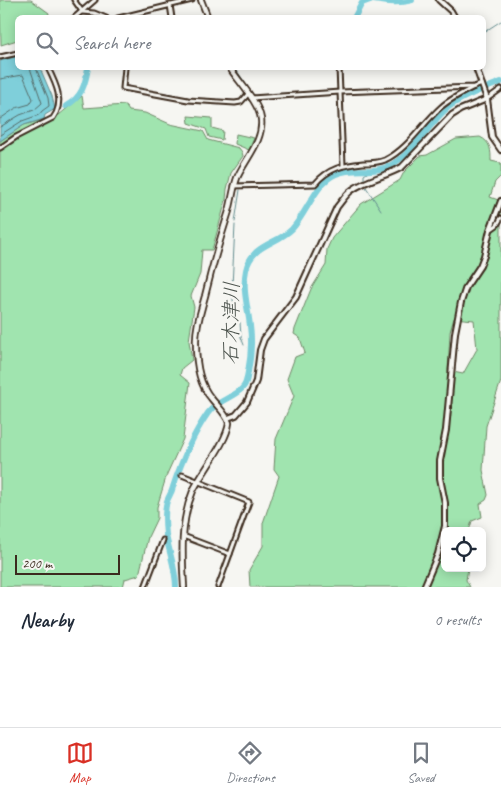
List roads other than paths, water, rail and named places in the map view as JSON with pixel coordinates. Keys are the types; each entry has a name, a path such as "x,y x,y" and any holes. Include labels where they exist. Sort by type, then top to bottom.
{"main road":[{"path":"201,0 207,15"},
{"path":"184,587 183,536 188,507 198,481 228,429 228,418 211,399 200,374 196,354 197,332 234,186 256,144 261,128 259,111 231,70"}],"street":[{"path":"74,0 82,11 98,15"},
{"path":"77,15 95,0"},
{"path":"130,15 192,0"},
{"path":"439,0 453,15"},
{"path":"170,5 172,15"},
{"path":"0,58 15,54"},
{"path":"0,148 16,137 54,118 57,114 60,102 49,70"},
{"path":"125,70 123,88 188,100 235,103 241,102 250,96 474,87 482,85"},
{"path":"339,70 343,165"},
{"path":"477,70 487,99 492,137 501,150"},
{"path":"234,186 315,184 327,172 343,165 375,163 384,160 397,153 441,107 474,87"},
{"path":"228,418 236,415 247,402 256,381 260,350 264,339 296,297 337,208 346,195 362,184 393,172 402,166 452,115 487,99 501,89"},
{"path":"424,587 438,554 445,526 440,461 448,421 455,333 461,302 466,287 480,266 484,256 490,230 501,201"},
{"path":"490,230 498,225 501,218"},
{"path":"182,475 249,502 218,587"},
{"path":"183,536 230,554"},
{"path":"145,587 163,540"}],"water":[{"path":"15,57 15,70 41,70 52,96 55,109 45,115 44,119 24,125 0,141 0,61"}],"waterway":[{"path":"356,15 362,3 370,0"},
{"path":"374,0 388,2 412,0"},
{"path":"486,31 501,21"},
{"path":"66,106 79,95 86,80 88,70"},
{"path":"236,70 252,93"},
{"name":"石木津川","path":"176,587 174,567 166,535 166,505 192,439 202,422 212,408 237,393 246,383 251,343 245,284 249,261 259,250 292,229 317,191 329,178 343,172 378,170 391,165 399,160 450,106 471,94 501,82"},
{"name":"石木津川","path":"364,179 364,175 370,171"},
{"path":"366,187 381,210"},
{"path":"235,222 240,190"},
{"path":"232,287 235,225"},
{"path":"232,289 235,317 240,322 241,337 244,345"}]}
